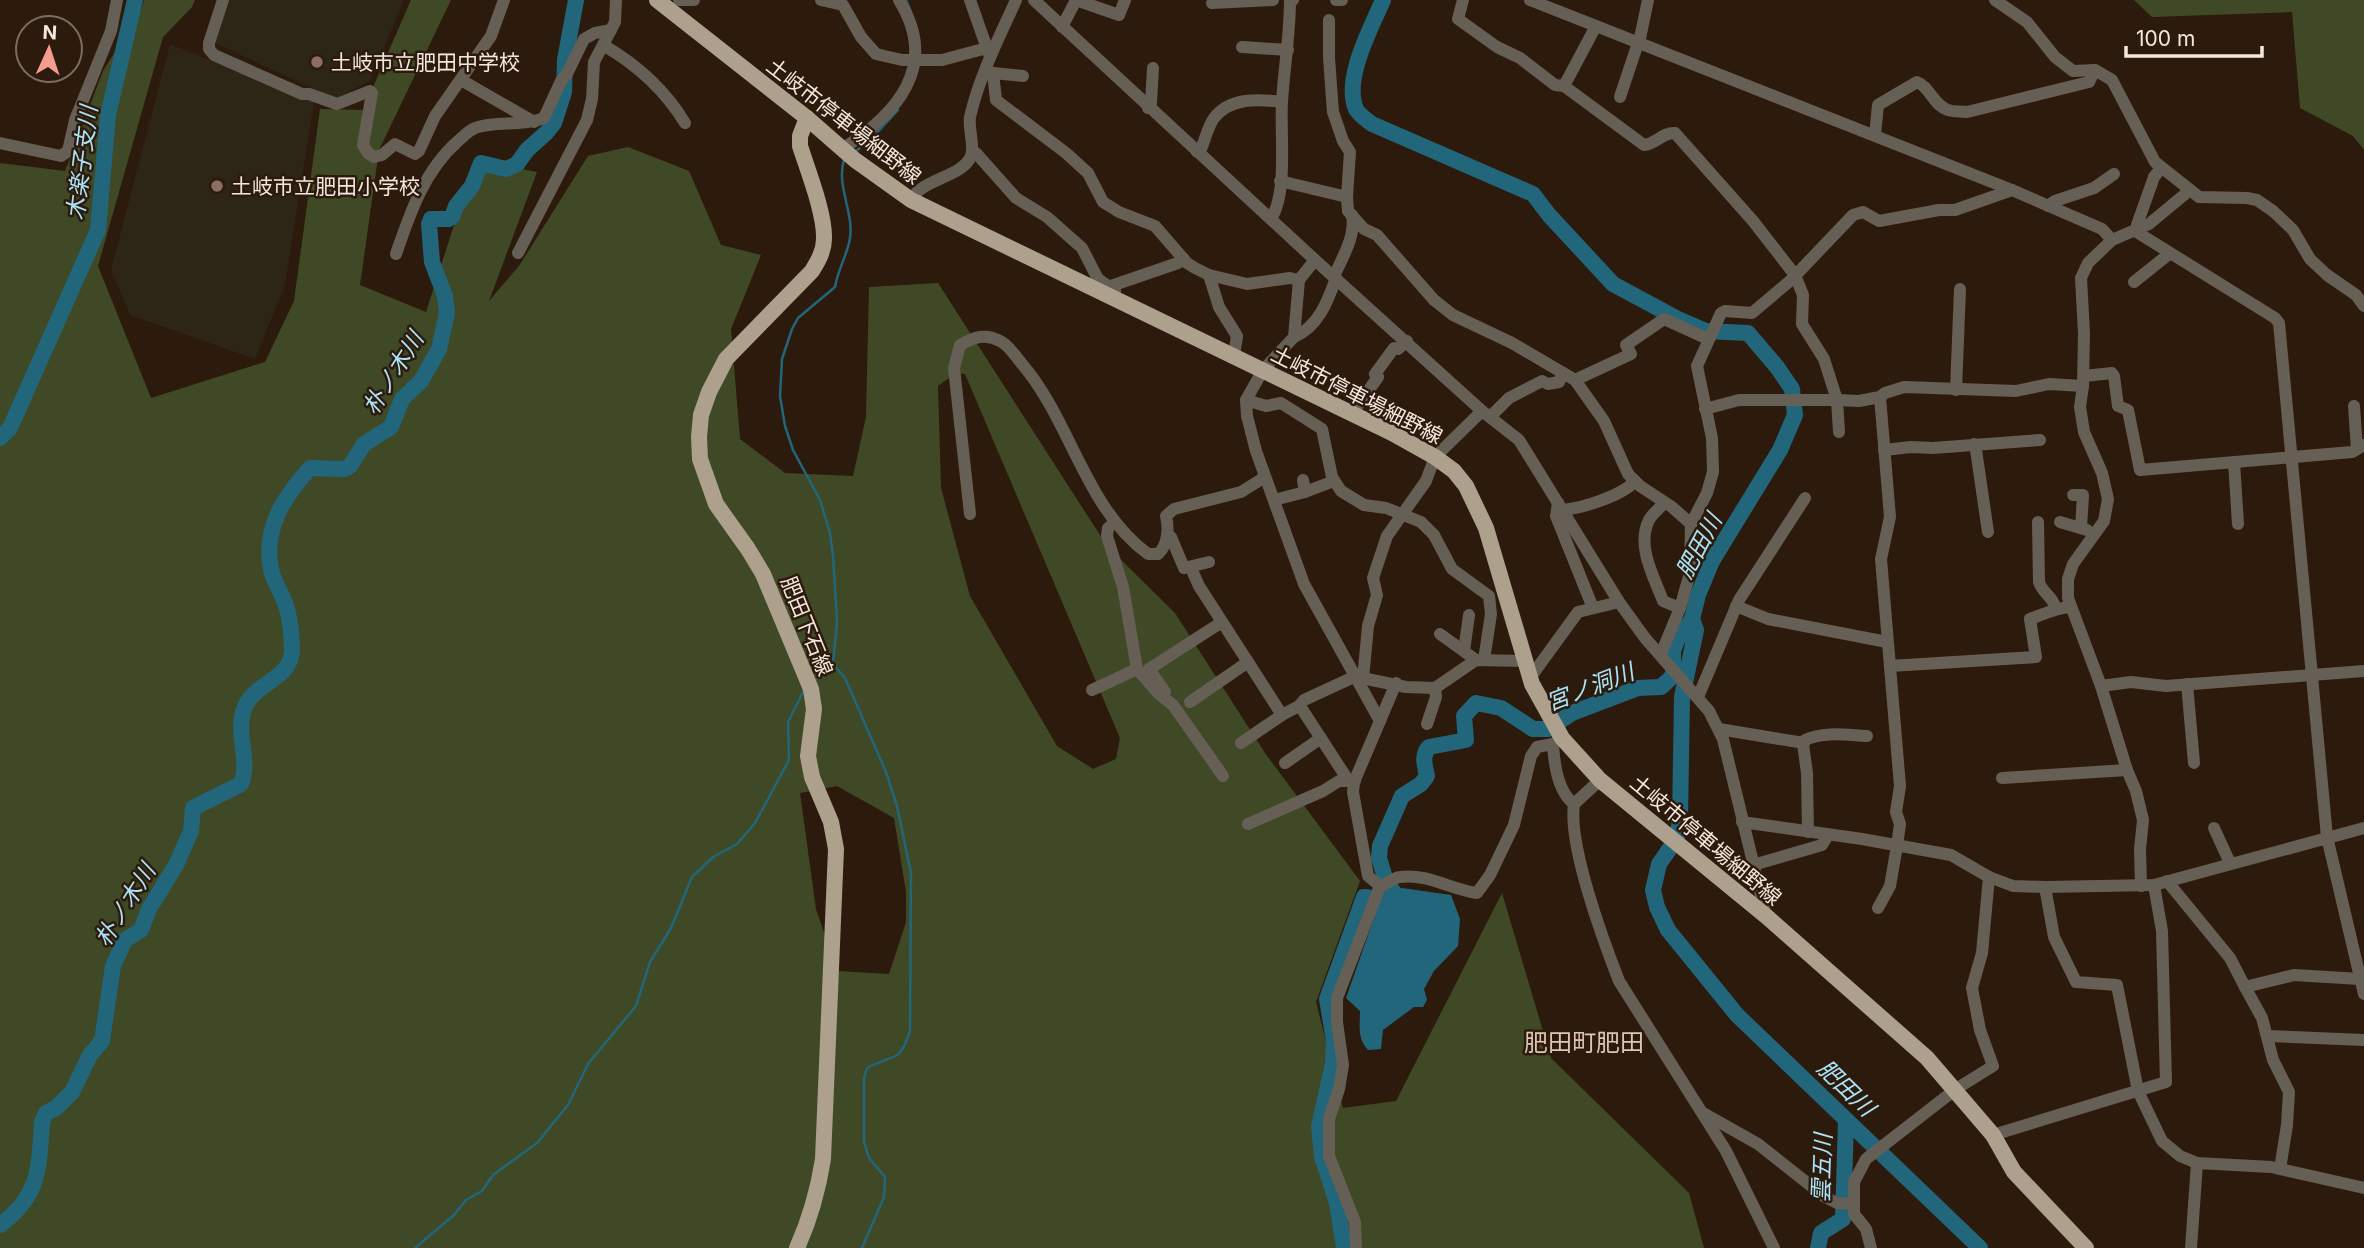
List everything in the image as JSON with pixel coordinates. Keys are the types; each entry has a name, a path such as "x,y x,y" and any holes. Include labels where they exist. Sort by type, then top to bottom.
{"main road":[{"name":"土岐市停車場細野線","path":"657,0 807,118 847,153 911,200 1264,370 1435,457 1454,471 1478,507 1530,678 1558,741 1685,852 1766,916 1927,1058 1993,1135 2014,1172 2086,1248"},
{"name":"肥田下石線","path":"797,1248 818,1192 823,1159 836,849 831,822 812,777 808,756 814,709 811,689 763,574 716,504 700,459 699,438 701,415 726,359 812,271 820,257 824,226 800,146 800,136 807,118"}],"street":[{"path":"0,143 61,156 68,152 75,120 111,31 117,0"},
{"path":"223,0 209,43 209,49 214,55 302,94 337,104 370,91 372,93 363,145 368,153 377,157 395,144 433,167"},
{"path":"415,154 435,117 491,36 504,0"},
{"path":"518,253 587,120 592,99 594,62 611,30 616,13 616,0"},
{"path":"679,0 694,0"},
{"path":"821,0 843,5 872,52 902,60 989,62 1023,76"},
{"path":"847,153 892,109 906,89 919,60 904,8 899,0"},
{"path":"970,0 989,62 996,100 1088,173 1103,201 1119,212 1155,226 1187,263 1209,275 1247,284 1290,278 1299,280"},
{"path":"911,200 917,190 946,177 970,159 970,120 989,62 1016,0"},
{"path":"1034,0 1315,260 1486,414 1520,440 1619,602 1645,638 1698,697 1719,729 1766,916"},
{"path":"1062,27 1076,0 1119,15 1125,0"},
{"path":"1212,4 1273,0"},
{"path":"1271,219 1280,196 1282,102 1291,0"},
{"path":"1463,0 1458,19 1497,47 1520,58 1555,85 1563,86 1644,145 1649,145 1668,133 1675,133 1753,221 1795,275 1803,295 1802,324 1824,359 1837,401 1839,432"},
{"path":"1530,0 2012,190 2102,229 2112,240"},
{"path":"1620,97 1639,43 1648,0"},
{"path":"1995,0 2027,22 2055,57 2073,71 2095,70 2112,80 2155,162 2161,168 2199,197 2231,196 2257,200 2286,222 2310,259 2327,275 2356,295 2364,306"},
{"path":"1329,20 1334,112 1343,141 1350,152 1348,211 1364,229 1377,235 1434,300 1453,315 1512,343 1569,377 1604,421 1628,474 1691,524"},
{"path":"1563,86 1596,26"},
{"path":"396,254 421,188 444,153 476,127 534,122 544,118 584,39 611,30"},
{"path":"603,45 629,60 671,103 685,124"},
{"path":"1242,47 1288,50"},
{"path":"1148,108 1152,103 1153,68"},
{"path":"1875,135 1878,105 1917,82 1924,85 1935,101 1948,110 1967,112 2089,82 2095,70"},
{"path":"461,80 534,122"},
{"path":"1197,152 1201,149 1214,118 1229,106 1246,100 1282,102"},
{"path":"972,152 976,153 1016,198 1047,217 1082,248 1098,279 1138,304 1141,313"},
{"path":"2136,230 2154,177 2161,168"},
{"path":"2049,206 2054,201 2094,188 2115,174"},
{"path":"1280,181 1319,188 1347,197"},
{"path":"1665,660 1690,573 1691,524 1707,493 1713,472 1712,438 1697,366 1721,313 1725,310 1752,313 1777,293 1853,215 1863,212 1880,221 1939,210 1955,210 2012,190"},
{"path":"1993,1135 2166,1082 2162,930 2140,849 2143,820 2101,687 2067,598 2068,579 2073,564 2104,521 2108,499 2102,473 2082,426 2079,402 2083,381 2081,278 2088,263 2112,240 2149,224 2190,190"},
{"path":"1352,214 1353,233 1335,277 1328,304 1303,334 1294,337 1264,370 1246,401 1256,451 1304,584 1359,677 1380,721"},
{"path":"2136,230 2169,254 2275,318 2279,323 2327,837 2364,994"},
{"path":"2134,282 2169,254"},
{"path":"1108,287 1178,263 1183,258"},
{"path":"1294,337 1299,280 1315,260"},
{"path":"1209,275 1219,307 1237,337 1234,356"},
{"path":"1956,390 1959,289"},
{"path":"1359,677 1368,626 1377,595 1373,578 1375,568 1387,536 1426,481 1435,457 1486,414 1542,380 1548,384 1559,382 1631,354 1626,345 1664,319 1708,338"},
{"path":"970,514 954,368 960,345 975,337 992,337 1004,342 1033,377 1114,523 1148,554 1157,554 1164,549 1166,516 1174,509 1241,492 1265,477"},
{"path":"1348,412 1356,408 1378,377 1375,374 1389,352 1394,348 1398,349 1406,341"},
{"path":"1705,409 1739,400 1858,401 1880,397 1904,387 2016,391 2083,381 2112,373 2118,406 2128,410 2140,470 2352,452 2360,447 2354,406"},
{"path":"1878,908 1890,886 1900,824 1896,812 1900,776 1881,559 1890,517 1880,397"},
{"path":"1241,743 1300,706 1304,700 1359,677 1406,687 1435,688 1480,660 1491,614 1489,596 1452,569 1428,526 1386,508 1364,505 1341,491 1334,481 1322,429 1281,403 1266,406 1246,401"},
{"path":"1884,450 2040,440"},
{"path":"1973,444 1988,532"},
{"path":"2234,462 2238,524"},
{"path":"1274,500 1304,486 1334,481"},
{"path":"1560,507 1599,501 1629,487 1635,481"},
{"path":"2073,495 2083,495 2081,528"},
{"path":"1698,697 1750,581 1805,498"},
{"path":"1664,503 1649,519 1645,534 1645,553 1663,601 1680,608"},
{"path":"1560,507 1556,516 1593,608"},
{"path":"2039,522 2039,582 2054,601 2055,608"},
{"path":"2060,522 2097,532"},
{"path":"1114,523 1108,528 1107,536 1123,587 1137,669 1169,702 1223,776"},
{"path":"1167,534 1171,537 1184,568 1209,562"},
{"path":"1191,568 1199,586 1282,715"},
{"path":"1530,678 1573,616 1578,612 1619,602"},
{"path":"1737,606 1768,619 1887,642"},
{"path":"1890,666 2036,657 2030,619 2047,614 2055,608 2070,607"},
{"path":"1464,651 1469,615"},
{"path":"1169,702 1149,669 1222,622"},
{"path":"1440,634 1480,660 1525,661"},
{"path":"1190,702 1248,662"},
{"path":"1092,690 1137,669"},
{"path":"2101,687 2131,682 2166,686 2364,671"},
{"path":"1351,781 1396,683"},
{"path":"2188,684 2194,763"},
{"path":"1427,724 1436,697 1435,688"},
{"path":"1300,706 1351,781 1368,876 1380,886"},
{"path":"1719,729 1804,743"},
{"path":"1808,832 1805,740 1815,735 1867,736"},
{"path":"1285,763 1321,738"},
{"path":"1356,1248 1355,1222 1329,1156 1329,1119 1339,1089 1343,1065 1337,1022 1337,998 1380,886 1394,878 1411,877 1453,885 1467,892 1477,893 1490,875 1514,825 1531,756 1536,747 1558,741 1555,762 1563,791 1567,799 1574,804"},
{"path":"2002,778 2127,770"},
{"path":"1600,780 1574,804 1574,825 1579,853 1619,981 1726,1152 1774,1248"},
{"path":"1248,824 1333,784 1351,781"},
{"path":"1742,822 1951,855 1989,877 2013,886 2045,887 2148,886 2364,828"},
{"path":"2214,828 2230,863"},
{"path":"1753,865 1822,845 1828,835"},
{"path":"1871,1248 1866,1229 1854,1214 1852,1204 1854,1182 1866,1159 1956,1089 1993,1066 1980,1030 1972,988 1982,953 1989,877"},
{"path":"2167,881 2211,933 2214,942 2230,958 2262,1018 2269,1036 2273,1060 2289,1091 2280,1170"},
{"path":"2045,887 2054,937 2076,982 2116,985 2138,1091 2162,1141 2180,1156 2197,1163 2280,1170 2364,1188"},
{"path":"2245,987 2294,975 2360,979"},
{"path":"2269,1036 2364,1040"},
{"path":"1702,1113 1758,1144 1825,1197 1837,1203 1852,1204"},
{"path":"2191,1248 2197,1163"}],"shaded area":[{"name":"土岐市立肥田中学校","path":"228,0 404,0 370,81 335,99 213,42"},
{"name":"土岐市立肥田小学校","path":"170,44 314,102 285,285 255,359 130,315 111,270"}],"green space":[{"path":"144,0 195,0 192,7 163,37 98,266 151,398 265,362 294,301 320,109 363,110 411,0 451,0 379,150 360,285 426,312 475,160 537,172 489,301 519,266 588,156 628,147 689,171 721,245 761,255 731,329 740,439 785,473 853,476 866,417 869,287 938,283 1107,546 1175,613 1265,753 1360,881 1316,1002 1343,1108 1396,1101 1502,893 1551,1058 1689,1193 1704,1248 0,1248 0,163 65,171 103,71 140,12","holes":["956,373 965,374 1120,738 1116,759 1093,769 1057,746 970,596 941,488 938,386","837,786 894,818 906,892 906,922 889,974 837,971 816,909 800,793"]},
{"path":"2134,0 2364,0 2364,150 2353,136 2300,108 2292,12 2152,17"}],"water":[{"path":"1402,888 1451,895 1460,919 1458,946 1434,971 1424,989 1427,1000 1423,1007 1414,1007 1383,1030 1381,1049 1368,1050 1361,1036 1360,1011 1346,998 1381,898"}],"waterway":[{"name":"木楽子支川","path":"0,438 10,428 98,230 108,115 135,0"},
{"name":"朴ノ木川","path":"0,1225 23,1203 35,1180 42,1122 46,1113 56,1108 72,1092 90,1055 102,1041 113,966 125,940 141,930 149,909 176,865 191,831 193,808 241,784 244,774 241,732 243,711 254,694 287,667 292,650 290,626 285,603 272,573 269,554 278,514 292,490 310,468 345,469 350,466 364,444 391,427 402,399 421,381 439,349 447,313 445,296 432,262 429,224 431,219 452,217 456,206 472,186 481,163 506,169 517,164 554,123 564,92 565,60 576,0"},
{"path":"906,0 911,12"},
{"name":"肥田川","path":"1383,0 1360,54 1353,83 1353,97 1356,109 1361,115 1372,124 1533,194 1613,284 1706,331 1748,333 1792,389 1795,415 1780,450 1712,561 1698,595 1692,619 1696,630 1682,697 1680,820 1677,838 1659,864 1653,890 1657,907 1668,930 1737,1015 1980,1248"},
{"path":"855,152 898,110"},
{"path":"814,681 833,664 837,622 833,556 830,533 820,500 793,450 785,426 780,396 782,359 798,318 835,287 847,249 851,228 843,189 844,160"},
{"name":"宮ノ洞川","path":"1344,1248 1337,1203 1322,1157 1319,1126 1333,1064 1334,1041 1327,999 1364,897 1385,899 1395,894 1386,881 1379,858 1380,846 1402,796 1421,784 1427,776 1424,761 1427,750 1429,747 1466,740 1464,716 1476,703 1501,708 1533,729 1548,729 1572,713 1638,688 1661,687 1673,676 1673,651 1677,640 1692,619"},
{"path":"833,664 845,678 886,772 897,806 911,873 910,1031 899,1054 867,1068 864,1078 864,1142 869,1158 885,1177 884,1197 862,1248"},
{"path":"415,1248 454,1215 466,1200 482,1191 493,1175 537,1143 568,1105 588,1064 636,1006 650,962 671,928 692,877 713,857 737,844 755,823 789,760 788,722 804,690"},
{"name":"雲五川","path":"1818,1248 1821,1233 1843,1219 1846,1120"}],"place":[{"name":"土岐市立肥田中学校","path":"317,62"},
{"name":"土岐市立肥田小学校","path":"217,186"}],"district":[{"name":"肥田町肥田","path":"1584,1042"}]}
